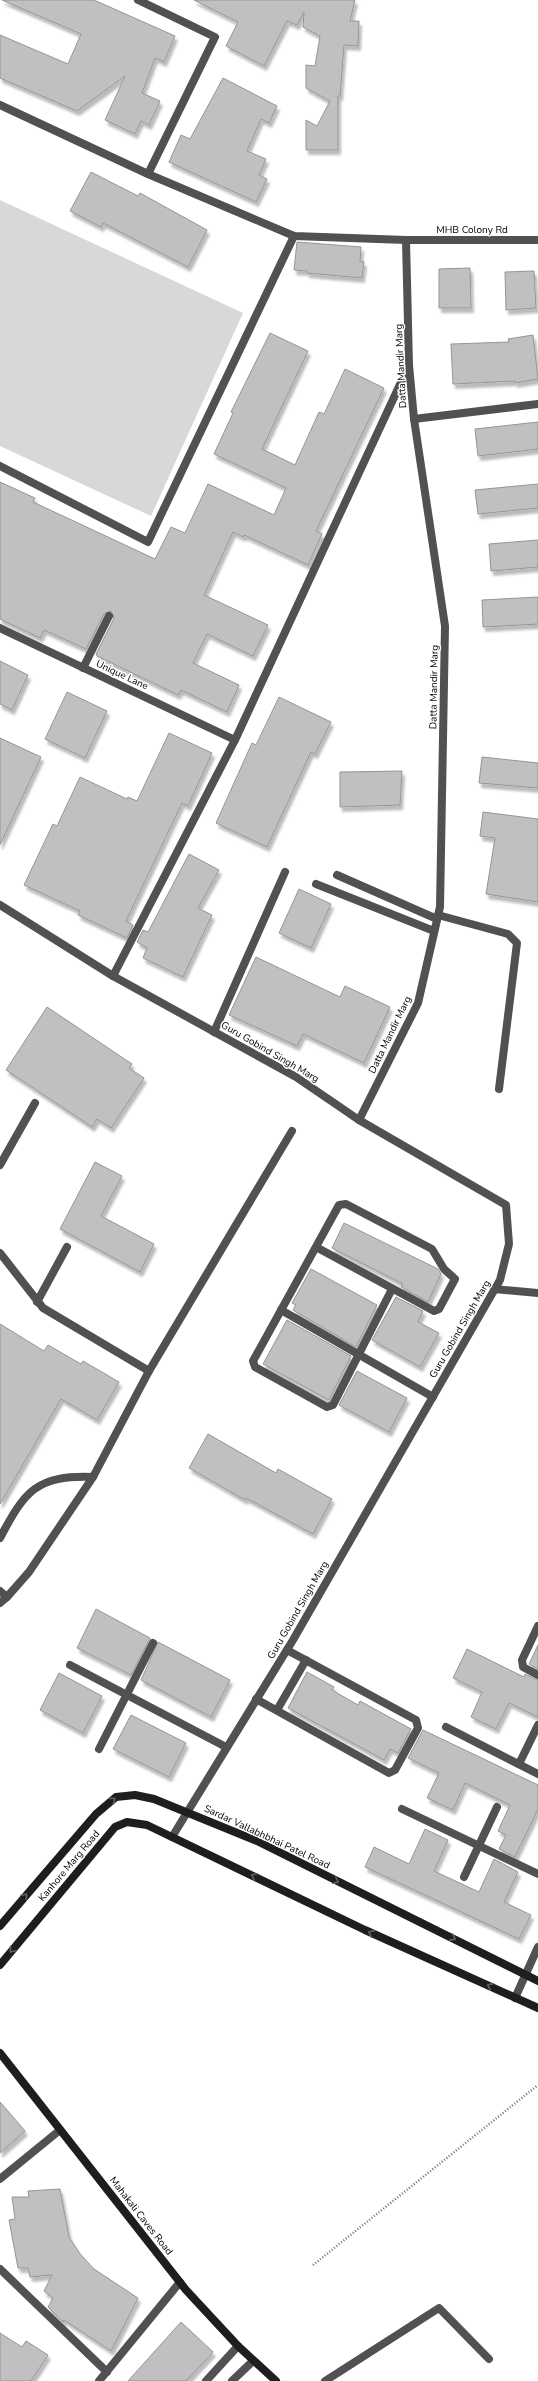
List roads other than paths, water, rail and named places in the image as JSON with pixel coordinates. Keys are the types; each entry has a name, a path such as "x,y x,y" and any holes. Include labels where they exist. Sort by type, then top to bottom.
{"main road":[{"name":"Sardar Vallabhbhai Patel Road","path":"0,1926 96,1814 116,1797 135,1795 187,1811 257,1841 538,1981"},
{"name":"Kanhore Marg Road","path":"0,1965 115,1827 127,1822 147,1825 172,1836"},
{"path":"172,1836 365,1930 538,2008"},
{"name":"Mahakali Caves Road","path":"0,2053 180,2282 238,2346 276,2381"}],"street":[{"path":"138,0 215,37 148,174"},
{"path":"0,105 148,174 294,236 148,542 0,466"},
{"name":"MHB Colony Rd","path":"294,236 406,240 538,240"},
{"name":"Datta Mandir Marg","path":"359,1120 418,1004 438,917 445,626 414,419 410,365 406,240"},
{"path":"113,976 235,740 410,365"},
{"path":"414,419 538,404"},
{"path":"83,668 109,616"},
{"name":"Unique Lane","path":"0,628 235,740"},
{"path":"214,1032 285,872"},
{"path":"337,875 438,917 508,934 517,943 499,1089"},
{"path":"316,884 434,931"},
{"name":"Guru Gobind Singh Marg","path":"0,905 113,976 296,1077 359,1120 506,1205 509,1244 500,1280 287,1650 172,1836"},
{"path":"0,1165 35,1103"},
{"path":"0,1603 29,1572 93,1477 149,1372 292,1131"},
{"path":"316,1247 392,1290 435,1311 439,1308 455,1279 444,1269 432,1249 344,1204 338,1206 253,1361 255,1367 329,1407 333,1405 392,1290"},
{"path":"36,1302 67,1247"},
{"path":"0,1253 36,1302 50,1313 149,1372"},
{"path":"494,1289 538,1293"},
{"path":"282,1310 433,1397"},
{"path":"0,1538 16,1507 28,1493 40,1484 68,1476 93,1477"},
{"path":"0,1591 7,1597"},
{"path":"538,1626 522,1663 526,1669 538,1675"},
{"path":"99,1749 153,1643"},
{"path":"256,1699 389,1773 395,1770 418,1728 416,1720 287,1650"},
{"path":"277,1710 306,1660"},
{"path":"70,1665 226,1747"},
{"path":"519,1764 538,1725"},
{"path":"446,1728 538,1774"},
{"path":"464,1877 497,1807"},
{"path":"402,1809 479,1844 538,1874"},
{"path":"515,1998 538,1947"},
{"path":"0,2179 60,2130"},
{"path":"0,2269 107,2372"},
{"path":"100,2381 180,2282"},
{"path":"325,2381 439,2308 489,2359"},
{"path":"206,2381 238,2346"},
{"path":"232,2381 253,2361"}]}
